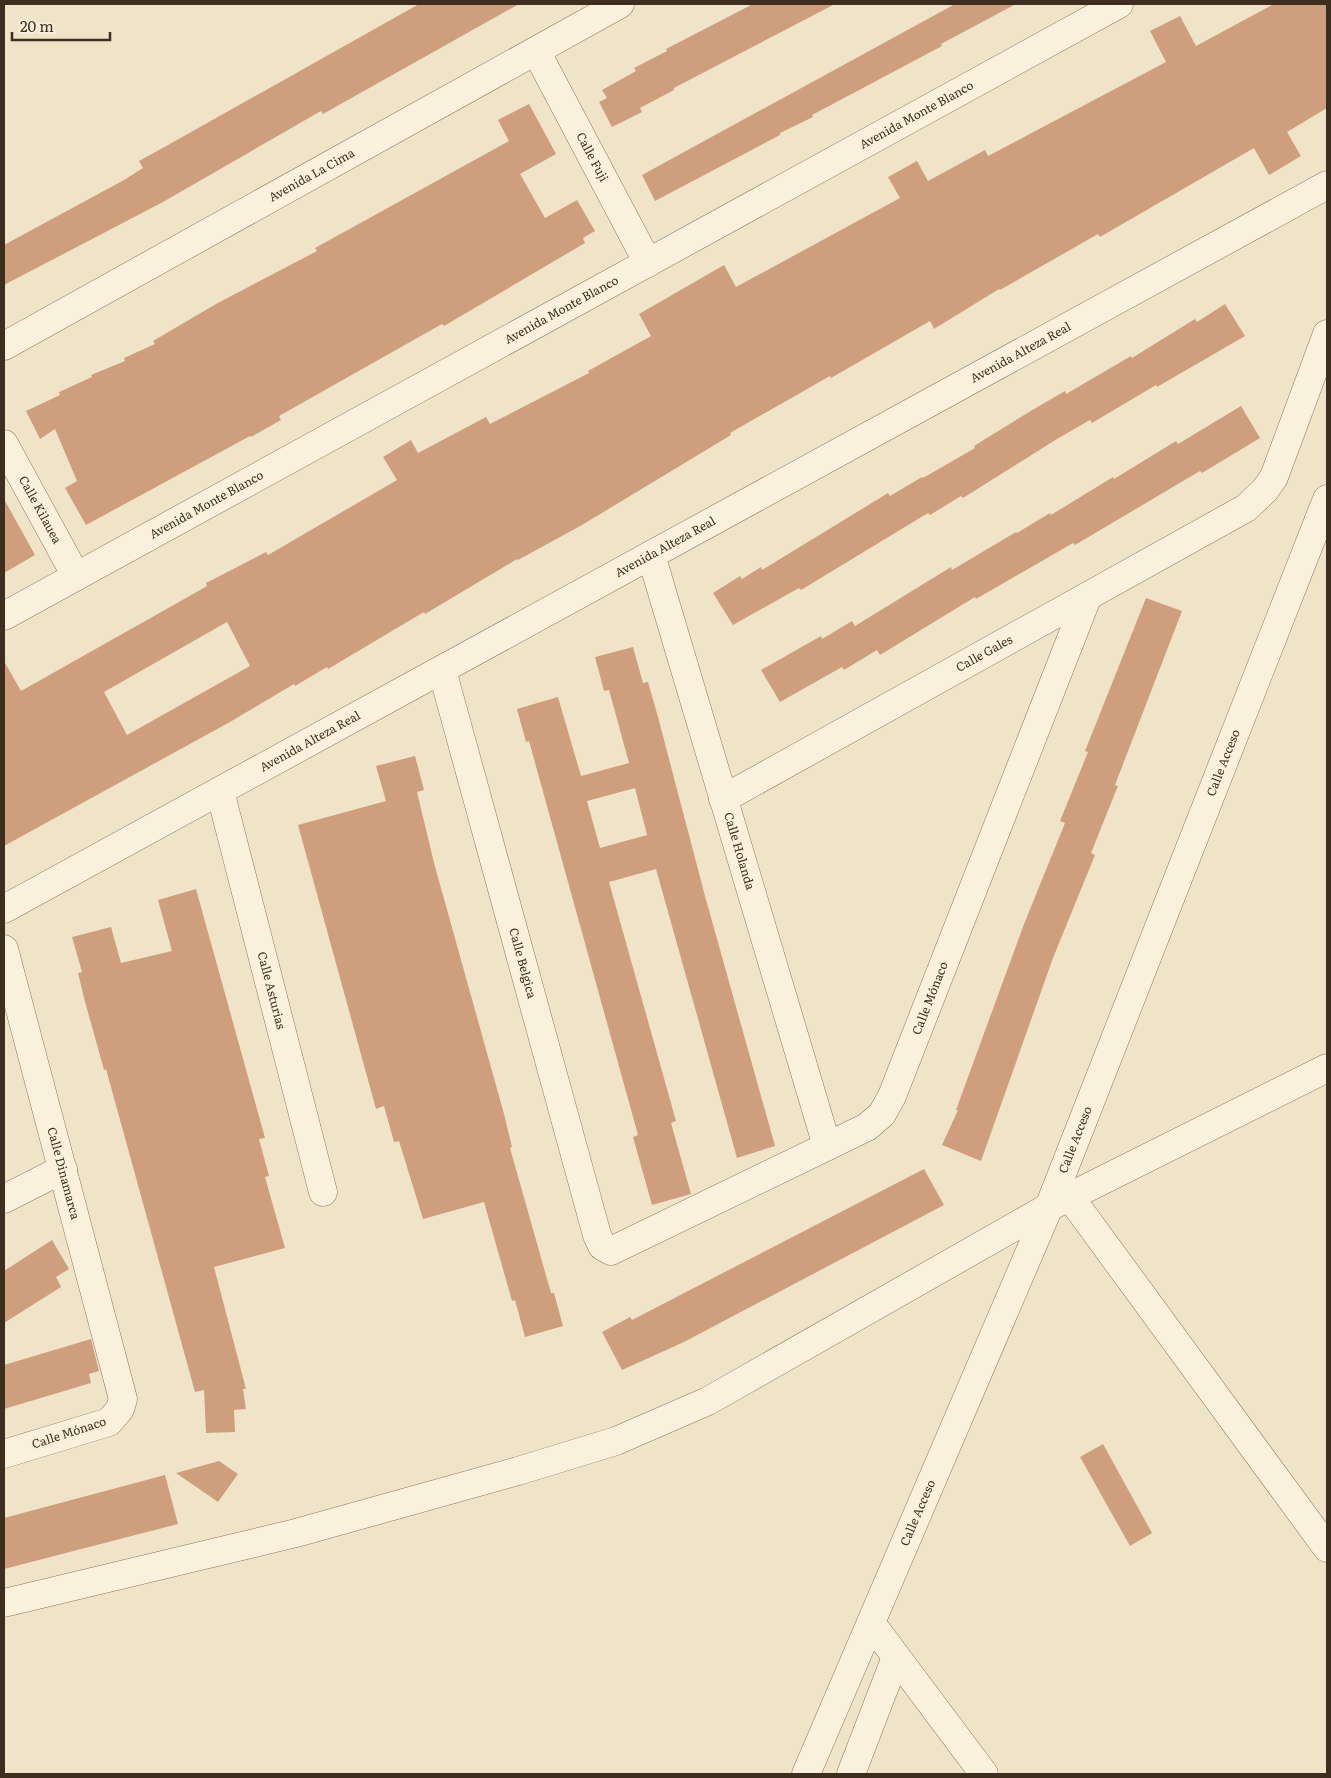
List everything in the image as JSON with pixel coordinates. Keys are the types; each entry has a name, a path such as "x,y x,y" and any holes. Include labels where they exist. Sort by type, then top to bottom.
{"street":[{"name":"Avenida La Cima","path":"4,346 620,4"},
{"name":"Avenida Monte Blanco","path":"4,616 1118,4"},
{"name":"Calle Fuji","path":"536,51 648,263"},
{"name":"Avenida Alteza Real","path":"4,909 1327,185"},
{"name":"Calle Gales","path":"724,799 1246,508 1265,490 1274,477 1327,334"},
{"name":"Calle Kilauea","path":"4,444 76,576"},
{"name":"Calle Acceso","path":"806,1774 871,1623 1060,1202 1327,499"},
{"name":"Calle Holanda","path":"651,555 828,1146"},
{"name":"Calle Mónaco","path":"610,1251 867,1127 882,1114 892,1096 1087,598"},
{"name":"Calle Belgica","path":"442,670 597,1235 602,1246 610,1251"},
{"name":"Calle Asturias","path":"220,791 323,1192"},
{"name":"Calle Dinamarca","path":"4,949 122,1399"},
{"path":"4,1603 296,1533 518,1471 616,1441 708,1401 1060,1202 1327,1068"},
{"path":"4,1199 63,1169"},
{"path":"1060,1202 1327,1548"},
{"name":"Calle Mónaco","path":"4,1454 109,1422 120,1409 122,1399"},
{"path":"871,1623 984,1774"},
{"path":"851,1774 896,1657"}],"building":[{"path":"419,4 519,4 323,114 321,111 163,202 4,285 4,245 124,180 143,168 139,161"},
{"path":"753,4 835,4 674,88 674,90 640,108 642,112 612,127 599,102 607,98 602,90 636,71 634,68 667,51 666,49"},
{"path":"955,4 1016,4 941,44 942,46 812,115 813,117 655,201 642,175"},
{"path":"1274,4 1327,4 1327,108 1287,132 1301,156 1269,175 1254,148 1100,237 1098,234 999,289 934,329 930,321 831,378 830,376 730,433 731,435 582,525 517,559 328,669 327,667 295,686 294,684 230,722 4,846 4,661 21,691 207,586 206,583 266,552 268,555 397,480 383,457 411,440 418,453 486,417 490,424 589,373 588,371 651,336 639,314 724,265 736,287 900,198 888,177 917,161 928,181 985,150 988,156 1166,62 1150,31 1180,16 1196,46","holes":["227,622 250,666 127,735 104,692"]},
{"path":"529,104 556,154 520,174 545,218 577,200 595,231 583,238 585,243 444,326 442,324 279,416 281,420 251,437 86,525 65,488 77,481 55,429 40,439 26,411 60,395 59,392 92,377 91,375 125,361 124,358 155,344 153,341 216,304 317,251 315,248 509,141 498,120"},
{"path":"1225,304 1245,336 1092,423 1090,420 963,498 961,496 930,515 928,513 801,590 799,588 733,625 713,593 740,576 742,579 761,567 762,570 888,493 890,496 975,448 974,446 1065,391 1066,394 1131,356 1132,358 1195,319 1197,322"},
{"path":"1241,406 1260,438 1075,545 1073,543 976,599 975,597 880,655 877,650 844,670 842,667 780,702 761,670 821,636 822,639 852,621 855,626 951,567 952,570 1050,513 1051,515 1113,477 1114,479 1176,441 1178,444"},
{"path":"4,499 35,555 4,573"},
{"path":"1146,598 1182,611 1115,785 1118,786 1091,853 1095,855 1053,958 981,1161 942,1145 958,1110 956,1110 1024,924 1065,823 1060,821 1088,752 1085,751"},
{"path":"633,647 643,683 648,682 705,896 775,1146 737,1158 656,869 609,882 676,1121 671,1123 691,1194 652,1205 633,1137 638,1135 529,741 526,742 517,709 558,697 581,776 629,763 609,690 604,691 595,657","holes":["635,788 647,835 600,848 587,801"]},
{"path":"415,756 424,790 417,792 434,863 504,1114 512,1147 510,1148 551,1293 554,1293 563,1326 525,1337 515,1300 512,1301 484,1202 423,1219 399,1141 394,1142 384,1106 376,1109 298,825 386,801 376,766"},
{"path":"196,889 265,1138 259,1139 269,1176 265,1177 285,1248 214,1267 246,1389 243,1389 246,1409 234,1410 235,1432 206,1433 204,1390 195,1392 106,1069 104,1070 84,998 78,973 82,972 72,937 111,927 121,963 172,951 158,900"},
{"path":"924,1169 944,1205 684,1342 622,1370 602,1332 630,1317 632,1320"},
{"path":"52,1240 69,1269 56,1277 61,1287 4,1323 4,1271"},
{"path":"91,1339 99,1371 89,1374 91,1383 4,1409 4,1365"},
{"path":"1103,1444 1152,1533 1130,1546 1080,1457"},
{"path":"219,1461 238,1474 218,1502 176,1473"},
{"path":"165,1475 178,1524 4,1569 4,1518"}]}
